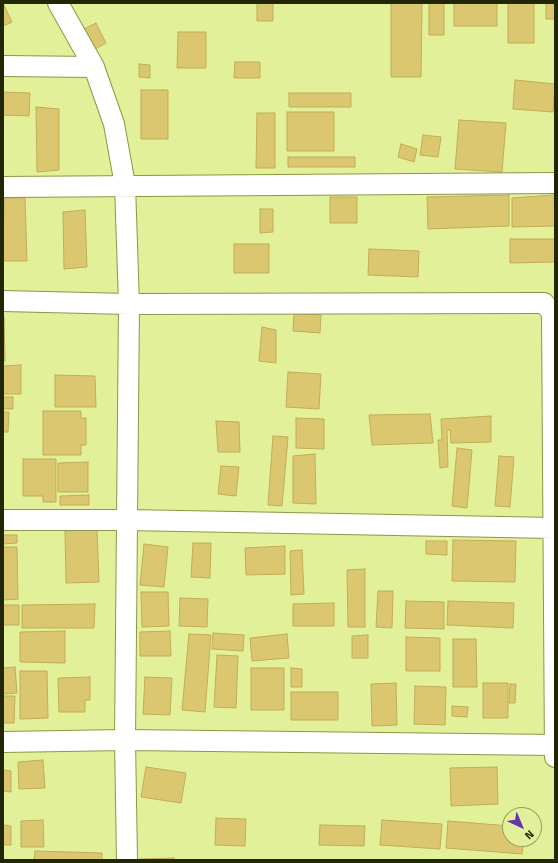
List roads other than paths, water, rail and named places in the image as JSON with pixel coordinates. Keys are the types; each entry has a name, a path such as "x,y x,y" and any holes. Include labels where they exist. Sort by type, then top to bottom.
{"street":[{"path":"58,3 94,67 114,124 125,185 129,304 125,740 127,860"},
{"path":"3,66 94,67"},
{"path":"3,187 555,183"},
{"path":"3,301 129,304 526,302 544,304 552,313 555,757"},
{"path":"3,520 127,520 554,528"},
{"path":"3,742 125,740 555,745"}]}
